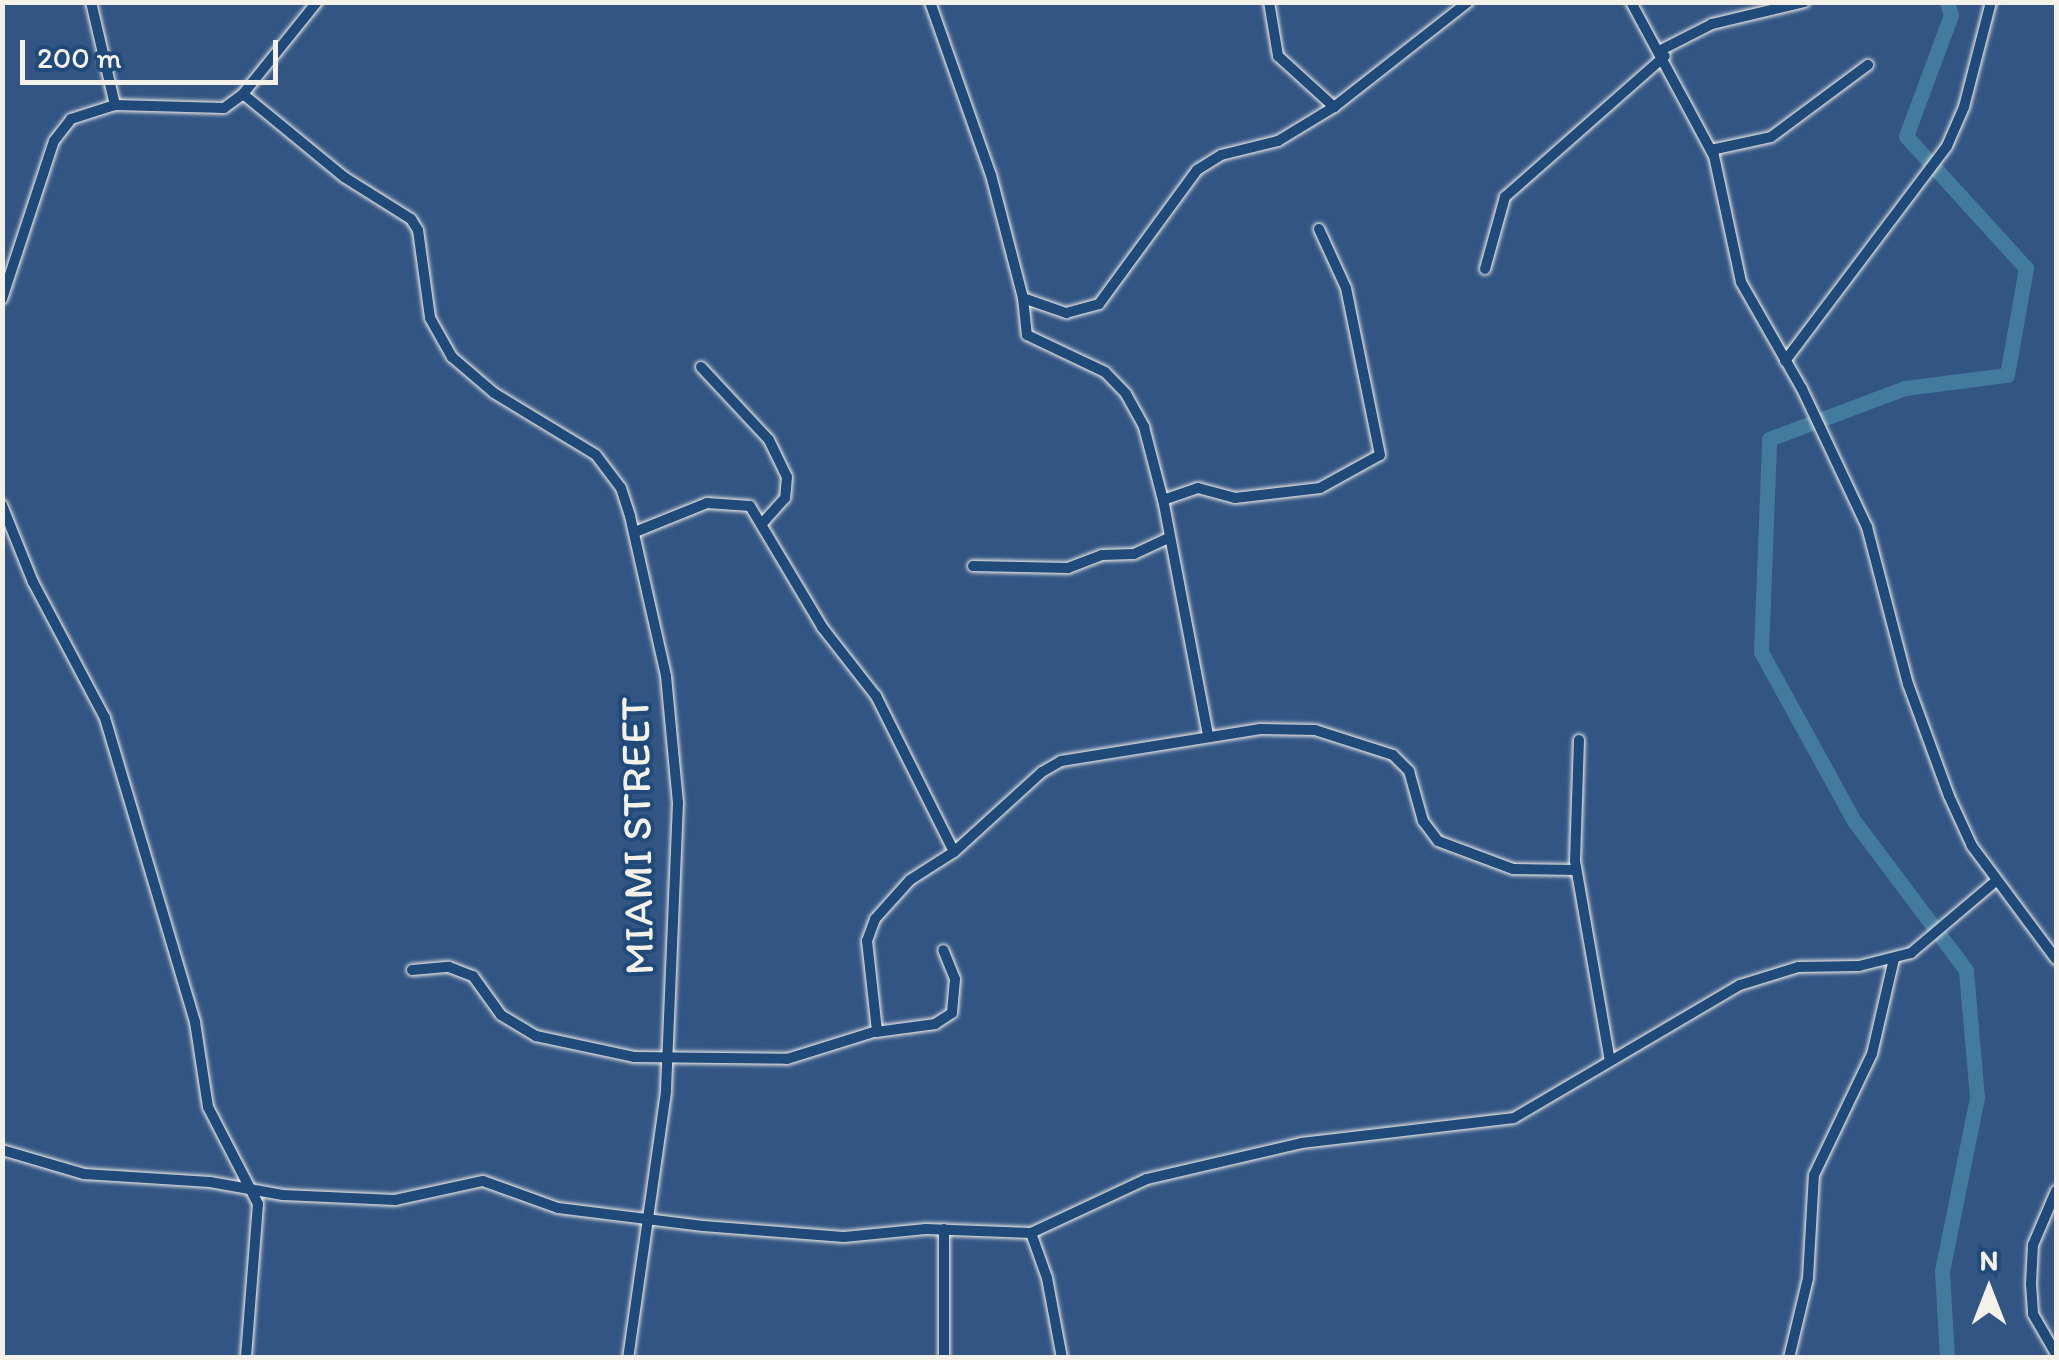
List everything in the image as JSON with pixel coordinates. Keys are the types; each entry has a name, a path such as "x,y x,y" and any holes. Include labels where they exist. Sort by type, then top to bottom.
{"street":[{"path":"90,2 116,105"},
{"path":"2,299 59,130 85,111 116,105 217,110 243,94 318,2"},
{"path":"930,2 991,176 1023,298 1027,335 1105,372 1126,394 1144,427 1208,735"},
{"path":"1269,2 1278,56 1334,107"},
{"path":"1023,298 1066,314 1092,309 1128,272 1197,170 1221,155 1278,141 1334,107 1468,2"},
{"path":"1631,2 1663,53 1711,150 1742,282 1866,527 1925,734 1972,846 2056,959"},
{"path":"1484,269 1505,197 1663,53 1712,24 1804,2"},
{"path":"1785,361 1947,146 1964,107 1991,2"},
{"path":"1711,150 1771,136 1868,65"},
{"name":"MIAMI STREET","path":"243,94 344,177 410,219 418,230 430,318 447,350 494,393 596,455 622,488 660,640 676,764 667,1058 628,1358"},
{"path":"1162,500 1198,488 1235,498 1320,488 1379,458 1346,288 1319,229"},
{"path":"701,368 768,440 787,477 785,498 764,521"},
{"path":"635,532 724,500 750,506 764,521 810,610 883,708 954,852"},
{"path":"2,504 33,582 105,718 137,843 192,1011 208,1108 253,1190 258,1214 246,1358"},
{"path":"973,566 1068,568 1102,555 1134,554 1168,538"},
{"path":"876,1032 870,929 910,880 954,852 1007,798 1053,764 1154,750 1208,735 1315,730 1393,754 1409,771 1423,821 1438,841 1513,869 1576,870"},
{"path":"1579,740 1576,870 1610,1061"},
{"path":"2,1150 84,1174 395,1200 483,1181 558,1208 832,1237 944,1229 1031,1233 1148,1179 1302,1143 1514,1118 1740,985 1798,967 1894,959 1932,941 1996,881"},
{"path":"412,970 449,967 473,976 502,1016 536,1036 667,1058 779,1061 876,1032 935,1024 952,1013 955,979 943,950"},
{"path":"1790,1358 1808,1278 1814,1174 1872,1054 1894,959"},
{"path":"2056,1192 2032,1245 2032,1284 2033,1314 2056,1354"},
{"path":"944,1229 944,1358"},
{"path":"1031,1233 1047,1278 1062,1358"}],"waterway":[{"path":"1947,2 1951,15 1906,136 2026,268 2007,375 1905,388 1769,439 1761,652 1854,821 1966,970 1977,1097 1942,1271 1947,1358"}]}
